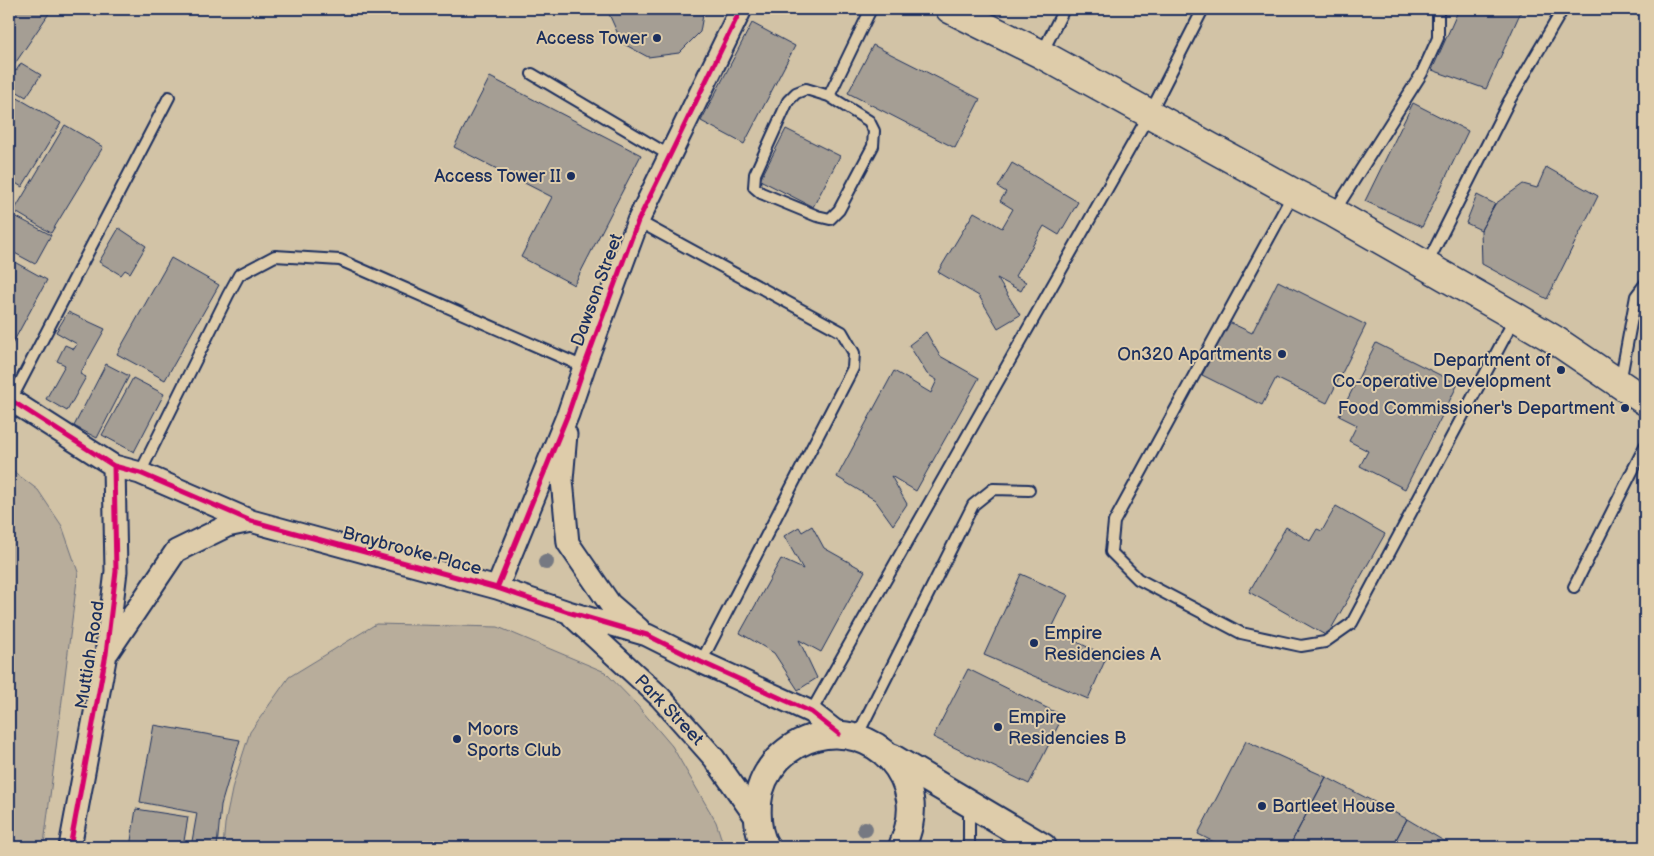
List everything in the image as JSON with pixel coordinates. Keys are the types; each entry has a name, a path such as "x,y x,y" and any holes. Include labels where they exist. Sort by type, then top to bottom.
{"main road":[{"path":"950,9 1041,54 1426,265 1516,316 1645,402"},
{"path":"1554,340 1634,378"}],"street":[{"name":"Dawson Street","path":"497,588 568,414 638,221 740,9"},
{"name":"Braybrooke Place","path":"10,400 114,466 140,473 251,521 497,588 568,612 647,635 701,662 812,712 848,736"},
{"path":"568,414 562,480 568,543 610,604 647,635"},
{"name":"Muttiah Road","path":"70,847 106,654 116,571 114,466"},
{"name":"Muttiah Road","path":"106,654 176,551 227,526 251,521"},
{"name":"Park Street","path":"568,612 660,697 714,758 757,819"},
{"path":"766,847 757,819 759,793 770,768 788,749 812,737 848,736 872,744 1043,847"},
{"path":"886,754 902,775 910,800 910,826 902,847"}],"lane":[{"path":"829,96 871,9"},
{"path":"1041,54 1064,9"},
{"path":"812,712 1150,113 1203,9"},
{"path":"1334,213 1422,73 1438,38 1438,9"},
{"path":"1426,265 1509,101 1563,9"},
{"path":"532,74 669,155"},
{"path":"806,89 829,96 870,121 874,131 873,146 839,210 830,219 817,216 762,193 754,187 755,174 788,101 796,93 806,89"},
{"path":"10,400 169,97"},
{"path":"1294,193 1114,522 1111,552 1138,579 1241,633 1301,646 1324,642 1352,623 1516,316"},
{"path":"638,221 842,332 854,353 853,368 701,662"},
{"path":"140,473 239,275 275,256 340,260 584,367"},
{"path":"1634,378 1636,296 1645,284"},
{"path":"1574,587 1645,446"},
{"path":"848,736 973,505 993,489 1029,490"},
{"path":"969,804 969,847"}],"shaded area":[{"path":"9,468 38,490 62,526 78,572 44,844 35,847 9,847"},
{"name":"Moors Sports Club","path":"376,624 498,627 605,672 637,705 672,746 716,822 724,847 223,847 225,824 233,785 250,732 289,677"}],"building":[{"path":"13,9 52,9 14,65 9,61 9,15"},
{"name":"Access Tower","path":"610,9 704,9 700,32 679,53 648,57 622,43 609,14"},
{"path":"1459,9 1522,9 1486,89 1432,70"},
{"path":"752,23 795,46 744,144 701,121"},
{"path":"873,45 980,99 955,148 848,93"},
{"path":"21,63 41,75 26,97 9,87 9,67 16,71"},
{"name":"Access Tower II","path":"490,77 641,155 574,285 521,257 552,197 454,147"},
{"path":"9,93 61,123 22,187 9,179"},
{"path":"1413,103 1468,131 1422,227 1365,201"},
{"path":"65,125 103,147 51,233 14,211"},
{"path":"786,129 840,156 813,207 760,180"},
{"path":"1012,163 1078,202 1059,235 1044,226 1015,276 1026,282 1021,291 997,278 1020,315 998,328 979,296 938,272 974,212 1002,228 1013,209 1000,201 1006,192 998,187"},
{"path":"1546,167 1598,196 1547,299 1482,264 1481,230 1495,204 1523,184 1537,188"},
{"path":"1477,195 1495,204 1481,230 1466,223"},
{"path":"9,213 51,235 35,264 9,250"},
{"path":"119,228 146,246 130,273 125,270 121,275 99,262"},
{"path":"171,258 219,285 165,380 117,354"},
{"path":"9,259 47,280 9,350"},
{"name":"On320 Apartments","path":"1278,281 1366,325 1327,403 1276,378 1262,405 1202,375 1229,322 1252,333"},
{"path":"68,312 105,329 80,374 86,377 67,411 46,399 65,365 57,361 65,345 74,349 77,344 56,332"},
{"path":"926,332 940,356 979,378 916,491 891,476 907,504 893,525 875,500 837,477 894,371 931,393 937,380 927,374 909,345"},
{"path":"1376,343 1458,384 1405,489 1360,466 1368,451 1349,441 1357,425 1339,416"},
{"path":"106,364 129,376 97,438 74,426"},
{"path":"133,378 164,394 134,452 102,435"},
{"path":"1336,506 1385,534 1327,636 1249,592 1286,527 1310,541 1317,529 1322,531"},
{"path":"812,526 824,548 865,571 821,652 799,640 817,678 798,690 774,653 740,633 781,559 803,569 784,536 799,527 802,532"},
{"name":"Empire Residencies A","path":"1021,574 1068,595 1051,630 1107,656 1088,699 984,655"},
{"name":"Empire Residencies B","path":"968,669 1063,716 1029,784 933,737"},
{"path":"154,725 240,740 221,805 217,847 191,847 197,813 140,802"},
{"name":"Bartleet House","path":"1246,741 1326,777 1289,847 1219,847 1220,845 1198,834"},
{"path":"1326,777 1407,819 1392,847 1289,847"},
{"path":"136,809 188,817 183,847 130,847"},
{"path":"1407,819 1454,847 1392,847"}],"cycle path":[{"path":"497,588 568,414 638,221 741,9"},
{"path":"9,399 114,466 140,473 251,521 497,588 568,612 647,635 811,712 839,734"},
{"path":"70,847 106,654 116,571 114,466"}],"place":[{"name":"Access Tower","path":"657,38"},
{"name":"Access Tower II","path":"571,176"},
{"name":"On320 Apartments","path":"1282,354"},
{"name":"Department of Co-operative Development","path":"1561,370"},
{"name":"Food Commissioner's Department","path":"1625,408"},
{"name":"Empire Residencies A","path":"1034,643"},
{"name":"Empire Residencies B","path":"998,727"},
{"name":"Moors Sports Club","path":"457,739"},
{"name":"Bartleet House","path":"1262,806"}]}
